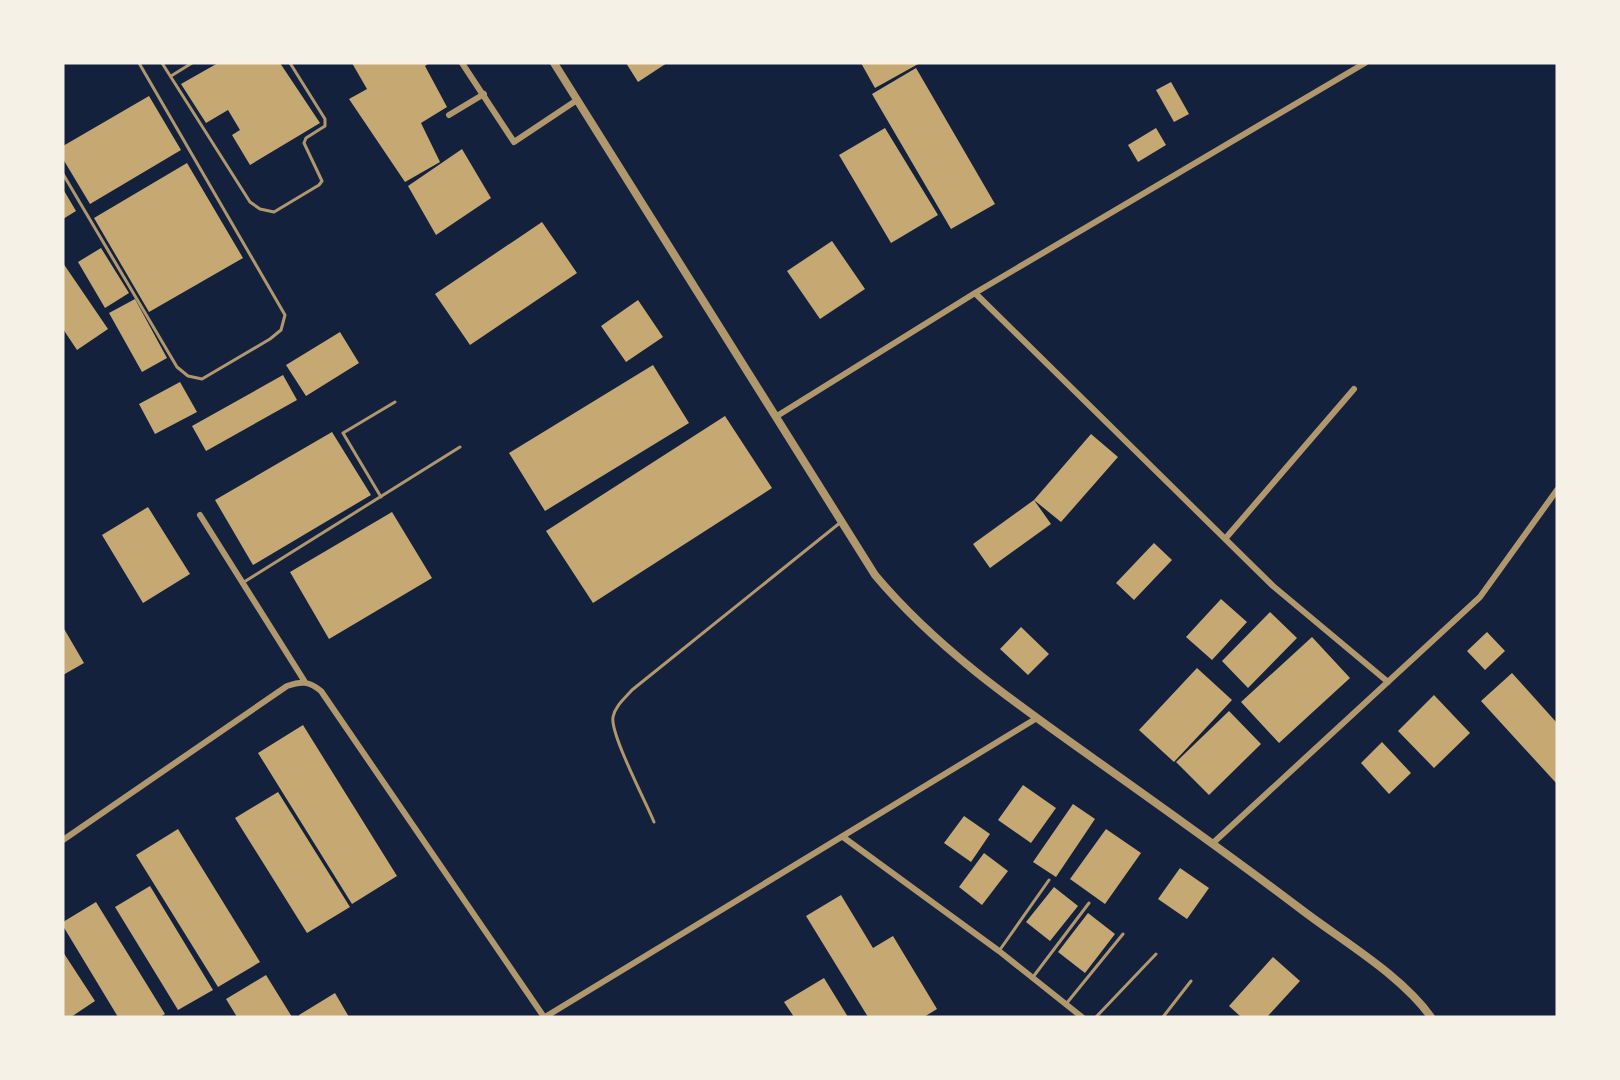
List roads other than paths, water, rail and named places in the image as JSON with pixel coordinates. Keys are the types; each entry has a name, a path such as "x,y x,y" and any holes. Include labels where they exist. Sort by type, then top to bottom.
{"street":[{"path":"462,63 514,142 577,100"},
{"path":"554,63 875,575 903,609 933,636 1037,718 1213,843 1401,985 1431,1017"},
{"path":"777,416 975,293 1365,63"},
{"path":"449,115 484,94"},
{"path":"975,293 1273,586 1388,682"},
{"path":"1225,539 1354,389"},
{"path":"1213,843 1480,597 1557,490"},
{"path":"200,515 305,682 321,691 545,1017 1037,718"},
{"path":"63,840 287,686 305,682"},
{"path":"843,837 999,951 1082,1017"}],"lane":[{"path":"63,174 177,367 188,376 202,379 270,339 281,330 285,315 138,63"},
{"path":"162,63 250,202 260,209 274,212 322,181 304,143 306,138 325,126 325,119 290,63"},
{"path":"171,76 192,63"},
{"path":"381,497 343,433 395,402"},
{"path":"244,582 460,447"},
{"path":"654,822 615,734 613,717 619,705 632,690 843,521"},
{"path":"999,951 1049,880"},
{"path":"1033,978 1089,903"},
{"path":"1066,1004 1123,934"},
{"path":"1096,1017 1156,954"},
{"path":"1163,1017 1191,981"}]}
